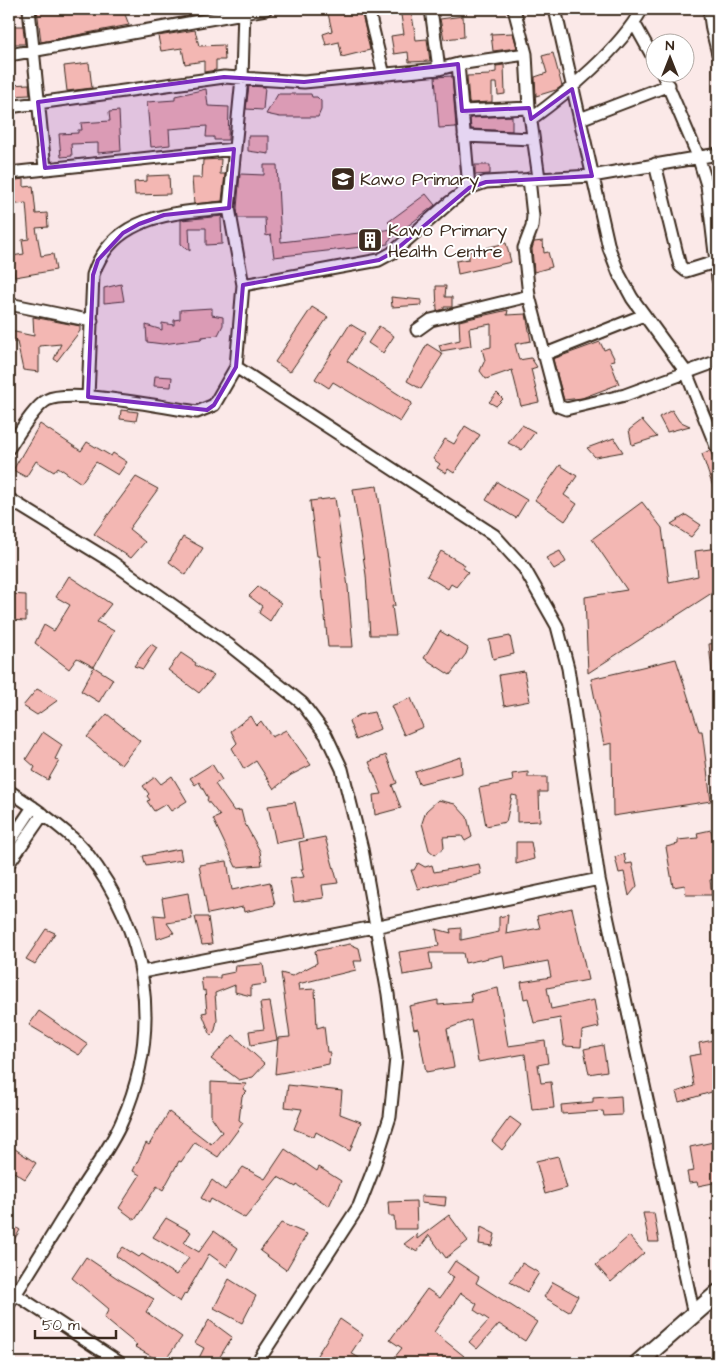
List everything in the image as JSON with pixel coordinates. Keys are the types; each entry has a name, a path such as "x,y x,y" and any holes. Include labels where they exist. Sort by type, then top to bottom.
{"street":[{"path":"29,9 45,168"},
{"path":"9,55 244,11 266,9"},
{"path":"368,9 384,75"},
{"path":"431,9 440,69"},
{"path":"514,9 526,54 530,114 534,139 532,227 524,248 529,296 537,320 543,355 558,406 560,409 625,395 718,361"},
{"path":"555,9 609,248 619,274 644,315 686,372 718,451"},
{"path":"462,111 530,114 572,89 634,24 642,9"},
{"path":"709,9 715,29 718,54"},
{"path":"9,448 38,408 48,400 60,396 88,397 197,412 214,405 236,367 243,285 229,208 242,78 244,11"},
{"path":"634,24 644,42"},
{"path":"9,107 224,77 304,82 440,69 458,64 526,54"},
{"path":"458,64 469,188"},
{"path":"668,82 698,156 707,185 715,233 718,279"},
{"path":"580,119 670,85"},
{"path":"464,136 534,139"},
{"path":"9,173 234,149"},
{"path":"243,285 379,260 392,254 469,188 486,182 592,176 718,154"},
{"path":"655,164 680,266 686,270 716,262"},
{"path":"88,397 93,275 98,260 108,246 123,233 164,215 229,208"},
{"path":"417,330 432,320 529,296"},
{"path":"9,304 92,320"},
{"path":"543,355 644,315"},
{"path":"236,367 494,535 524,568 557,626 568,668 599,879 694,1315"},
{"path":"9,499 112,562 229,645 302,703 326,734 342,769 362,848 374,927 388,994 396,1058 390,1117 359,1206 258,1363"},
{"path":"9,791 38,811 85,850 108,884 133,939 142,972 147,1024 139,1078 122,1122 12,1299 120,1363"},
{"path":"9,843 38,811"},
{"path":"9,863 38,811"},
{"path":"142,972 374,927 599,879"},
{"path":"638,1363 718,1293"}],"highlighted area":[{"path":"458,64 462,111 529,108 531,119 572,89 592,176 486,182 469,188 392,253 379,260 243,285 236,367 214,405 207,410 88,397 93,275 98,260 123,233 139,224 164,215 229,208 234,149 45,168 38,102 224,77 304,82"}],"building":[{"path":"37,9 123,9 129,25 41,42"},
{"path":"327,9 361,9 370,50 342,57 339,42 326,45 323,34 332,31"},
{"path":"400,9 411,9 416,40 427,39 430,61 409,62 408,52 394,54 391,36 404,34"},
{"path":"463,16 464,37 444,39 440,19"},
{"path":"11,26 23,26 25,44 12,44"},
{"path":"195,30 199,46 224,45 225,60 216,60 216,70 204,72 204,61 185,64 182,48 161,51 158,36"},
{"path":"513,33 517,48 493,51 491,34"},
{"path":"553,53 562,86 556,90 536,96 535,77 547,73 542,56"},
{"path":"89,63 92,88 67,91 64,66"},
{"path":"504,65 505,94 498,95 497,83 492,83 492,102 469,103 467,76 490,75 490,73 496,72 496,66"},
{"path":"452,76 456,127 439,128 435,77"},
{"path":"29,84 30,95 9,96 9,85"},
{"path":"249,86 265,87 263,110 246,109"},
{"path":"206,89 208,106 229,107 228,140 214,140 214,137 206,137 207,126 169,129 170,145 151,147 147,102 175,100 175,96"},
{"path":"278,94 311,94 312,97 317,97 321,101 321,110 318,117 280,117 266,114"},
{"path":"119,111 121,151 98,153 98,143 71,144 72,156 61,157 59,134 78,133 78,130 82,130 81,123 110,121 109,112"},
{"path":"512,116 512,131 471,129 470,118"},
{"path":"248,136 269,136 269,154 248,151"},
{"path":"221,159 220,174 225,174 222,201 194,204 192,178 202,178 203,160"},
{"path":"264,165 277,165 281,242 394,229 388,222 426,194 435,205 388,241 388,244 274,257 271,235 266,236 265,218 238,218 240,174 264,175"},
{"path":"475,165 490,165 490,174 475,175"},
{"path":"169,175 170,194 135,195 134,182 147,181 147,176"},
{"path":"24,179 24,187 33,186 36,214 47,213 48,227 36,228 41,256 53,254 56,270 15,277 12,256 24,254 22,240 29,239 26,203 9,205 9,181"},
{"path":"223,216 221,218 222,244 206,245 206,228 189,228 190,251 181,244 181,220"},
{"path":"543,241 544,253 548,252 552,267 534,272 532,249 534,242"},
{"path":"506,243 511,262 458,274 456,261 469,259 469,252"},
{"path":"121,284 124,301 104,303 104,288"},
{"path":"436,286 446,286 445,297 452,297 452,307 444,307 444,309 437,311"},
{"path":"391,297 421,300 421,305 392,307"},
{"path":"312,307 328,317 290,372 275,362"},
{"path":"212,308 212,315 223,317 223,325 218,335 163,344 147,342 146,325 162,330 162,323 174,325 174,320 180,319 180,310"},
{"path":"508,310 507,315 526,314 531,341 515,344 519,360 531,358 537,367 531,369 539,402 521,406 512,370 486,379 480,371 485,360 482,349 491,347 491,324 469,328 471,346 441,351 439,345 460,340 459,321"},
{"path":"33,317 80,326 80,331 57,361 54,359 61,344 39,346 39,372 23,370 17,342 10,342 10,331 34,336"},
{"path":"350,324 365,333 347,361 412,403 400,422 333,382 329,388 315,379"},
{"path":"379,326 394,336 383,353 368,343"},
{"path":"600,342 604,350 609,348 615,360 610,361 619,384 582,398 564,400 553,359"},
{"path":"427,344 443,354 421,389 407,381"},
{"path":"155,376 172,377 171,387 154,386"},
{"path":"497,393 503,399 496,406 489,402"},
{"path":"121,410 138,412 136,421 120,419"},
{"path":"672,410 679,421 690,426 667,432 659,417"},
{"path":"642,420 657,437 632,445 629,430"},
{"path":"40,424 81,451 87,442 111,456 113,453 127,462 118,475 96,462 81,483 58,467 54,472 36,461 26,477 13,470"},
{"path":"522,425 535,432 522,450 508,443"},
{"path":"465,426 480,435 454,473 448,469 446,473 437,468 440,464 433,459 445,439 454,444"},
{"path":"614,438 623,452 595,457 587,448"},
{"path":"710,450 713,457 718,458 717,499 702,454"},
{"path":"560,465 577,476 564,495 577,504 565,521 535,500"},
{"path":"136,477 158,489 129,529 145,542 131,558 94,534"},
{"path":"497,482 527,500 516,518 486,500"},
{"path":"377,486 395,606 392,606 396,635 370,635 366,575 353,489"},
{"path":"335,498 348,587 353,647 328,647 319,556 317,556 310,501"},
{"path":"642,502 662,528 669,582 698,576 695,551 718,548 718,589 588,673 585,597 627,590 592,539"},
{"path":"686,515 701,525 691,537 671,524"},
{"path":"183,537 203,548 186,575 169,562"},
{"path":"441,551 465,565 463,568 468,572 456,587 451,584 448,589 427,576"},
{"path":"560,551 566,562 554,569 546,558"},
{"path":"69,576 111,604 97,622 114,631 94,667 77,658 69,669 35,643 44,625 54,631 70,605 56,597"},
{"path":"258,587 281,603 270,621 259,613 262,606 249,596"},
{"path":"9,594 26,595 26,621 9,620"},
{"path":"440,631 468,648 466,654 450,675 424,658"},
{"path":"510,636 514,654 493,659 489,640"},
{"path":"718,643 718,672 712,673 709,644"},
{"path":"151,644 157,648 143,669 134,666"},
{"path":"181,653 196,663 195,665 214,676 199,693 168,670"},
{"path":"676,659 699,731 702,731 711,801 613,816 612,743 604,745 591,679"},
{"path":"94,667 113,679 99,702 81,691"},
{"path":"524,671 530,701 504,706 499,675"},
{"path":"37,689 58,700 37,715 23,706"},
{"path":"411,698 423,727 404,735 391,706"},
{"path":"374,712 380,729 356,740 349,721 359,715"},
{"path":"107,714 140,741 121,765 87,737"},
{"path":"250,716 256,726 261,721 272,737 286,730 311,765 291,775 274,789 256,761 244,769 232,748 237,743 231,731"},
{"path":"43,732 62,745 55,759 59,761 48,780 33,771 35,767 26,759"},
{"path":"386,755 397,783 392,785 401,808 375,815 373,795 382,794 369,762"},
{"path":"461,757 462,773 419,784 415,772"},
{"path":"212,764 222,780 215,784 234,811 241,810 244,822 260,851 262,865 236,867 213,819 220,816 207,800 208,798 199,782 195,785 190,778"},
{"path":"528,772 528,777 547,777 547,792 539,792 540,821 517,822 517,796 512,795 506,822 486,826 479,788 513,781 512,774"},
{"path":"172,776 187,801 171,811 166,804 154,811 147,801 150,800 147,796 149,794 143,786 155,777 161,784"},
{"path":"438,800 455,804 467,817 472,837 465,841 462,836 443,837 444,848 435,855 429,850 422,823 426,811"},
{"path":"295,802 303,838 276,843 268,806"},
{"path":"711,830 718,869 718,878 710,880 712,895 686,895 685,885 673,887 666,847 678,844 678,840 698,838 697,833"},
{"path":"325,837 338,883 322,885 324,898 294,902 290,879 304,877 301,869 303,869 299,842"},
{"path":"516,842 531,842 534,859 516,864"},
{"path":"180,849 182,860 146,866 143,856"},
{"path":"624,854 626,864 632,863 637,886 629,896 624,872 619,873 615,857"},
{"path":"227,861 232,890 270,882 275,905 244,912 243,907 208,914 199,865"},
{"path":"418,863 425,867 432,865 434,872 479,864 481,874 418,889 411,870 414,870"},
{"path":"188,893 192,919 167,923 174,933 157,939 154,915 165,916 162,898"},
{"path":"572,908 588,980 547,988 551,1009 594,1000 599,1027 582,1031 581,1047 564,1046 560,1018 534,1023 528,998 524,999 521,982 551,977 548,961 505,969 503,955 465,963 463,953 429,953 432,970 403,975 399,952 439,946 436,929 451,933 450,929 461,928 461,940 499,932 499,917 508,915 506,934 540,928 537,916"},
{"path":"195,917 208,917 212,944 202,945"},
{"path":"46,929 55,933 35,964 26,959"},
{"path":"350,944 359,948 362,961 354,961 356,970 298,984 299,990 315,989 317,1028 324,1026 327,1052 330,1052 329,1064 275,1074 278,1038 290,1037 281,973 292,976 317,963 315,951"},
{"path":"263,964 266,984 251,986 251,996 235,992 235,985 215,993 217,1020 215,1030 211,1036 202,1013 207,1012 205,990 203,991 201,978 220,978 220,975 235,972 236,966"},
{"path":"498,988 508,1046 545,1041 548,1063 538,1065 541,1083 551,1082 554,1108 532,1110 525,1054 478,1062 471,1020 447,1029 454,1067 426,1072 418,1028 414,1029 409,1006 438,1000 438,1005 472,1002 470,994"},
{"path":"270,1002 277,1040 251,1045 249,1031 264,1029 260,1003"},
{"path":"39,1011 88,1045 79,1055 29,1025"},
{"path":"233,1035 265,1064 253,1077 239,1080 211,1059"},
{"path":"718,1039 718,1054 714,1055 715,1059 713,1060 716,1080 718,1079 718,1090 679,1102 676,1092 694,1086 689,1056 701,1054 699,1043"},
{"path":"603,1045 607,1071 589,1074 584,1049"},
{"path":"211,1082 247,1084 243,1089 247,1091 242,1096 239,1120 243,1123 218,1157 195,1142 181,1162 179,1161 163,1190 157,1186 135,1220 119,1208 140,1175 133,1171 146,1143 149,1145 169,1112 211,1144 222,1132 211,1116"},
{"path":"288,1085 342,1091 340,1114 361,1122 350,1151 316,1132 314,1137 294,1129 302,1109 285,1107"},
{"path":"621,1096 622,1115 604,1116 603,1111 562,1114 561,1105 593,1102 593,1098"},
{"path":"510,1117 521,1125 502,1150 492,1141"},
{"path":"718,1141 718,1182 698,1186 697,1182 689,1183 687,1172 694,1171 690,1147"},
{"path":"9,1145 36,1163 25,1179 14,1172 9,1180"},
{"path":"285,1149 317,1171 319,1167 341,1181 329,1206 297,1185 296,1187 278,1177 245,1218 211,1199 209,1203 201,1198 212,1180 225,1190 243,1167 265,1179"},
{"path":"558,1156 567,1188 545,1194 536,1161"},
{"path":"421,1196 446,1197 445,1206 421,1203"},
{"path":"416,1201 417,1229 395,1229 394,1216 389,1216 388,1202"},
{"path":"643,1213 654,1213 659,1242 649,1242"},
{"path":"449,1215 468,1241 446,1258 429,1235 417,1252 404,1244 417,1234 417,1239"},
{"path":"166,1218 191,1232 184,1243 199,1252 214,1231 238,1248 227,1267 209,1254 180,1302 116,1256 123,1247 139,1257 142,1254 176,1275 189,1258 153,1237"},
{"path":"9,1223 20,1230 9,1248"},
{"path":"281,1223 307,1234 286,1270 260,1251"},
{"path":"481,1227 495,1234 492,1246 479,1244"},
{"path":"629,1236 644,1253 611,1282 596,1265"},
{"path":"86,1257 120,1280 154,1299 146,1312 182,1337 163,1363 135,1347 137,1345 104,1318 109,1309 72,1278"},
{"path":"455,1261 479,1277 476,1283 537,1322 525,1341 499,1324 477,1349 469,1342 489,1320 474,1310 477,1304 461,1293 434,1332 464,1356 458,1363 390,1363 402,1348 390,1340 427,1289 440,1298 454,1277 447,1273"},
{"path":"522,1263 539,1273 527,1292 510,1282"},
{"path":"229,1279 256,1296 242,1323 214,1308"},
{"path":"553,1282 578,1296 569,1312 544,1297"},
{"path":"340,1319 363,1335 351,1353 367,1363 312,1363"},
{"path":"209,1320 232,1337 216,1363 199,1358 204,1348 195,1343"}],"place":[{"name":"Kawo Primary","path":"343,179"},
{"name":"Kawo Primary Health Centre","path":"370,240"}]}
